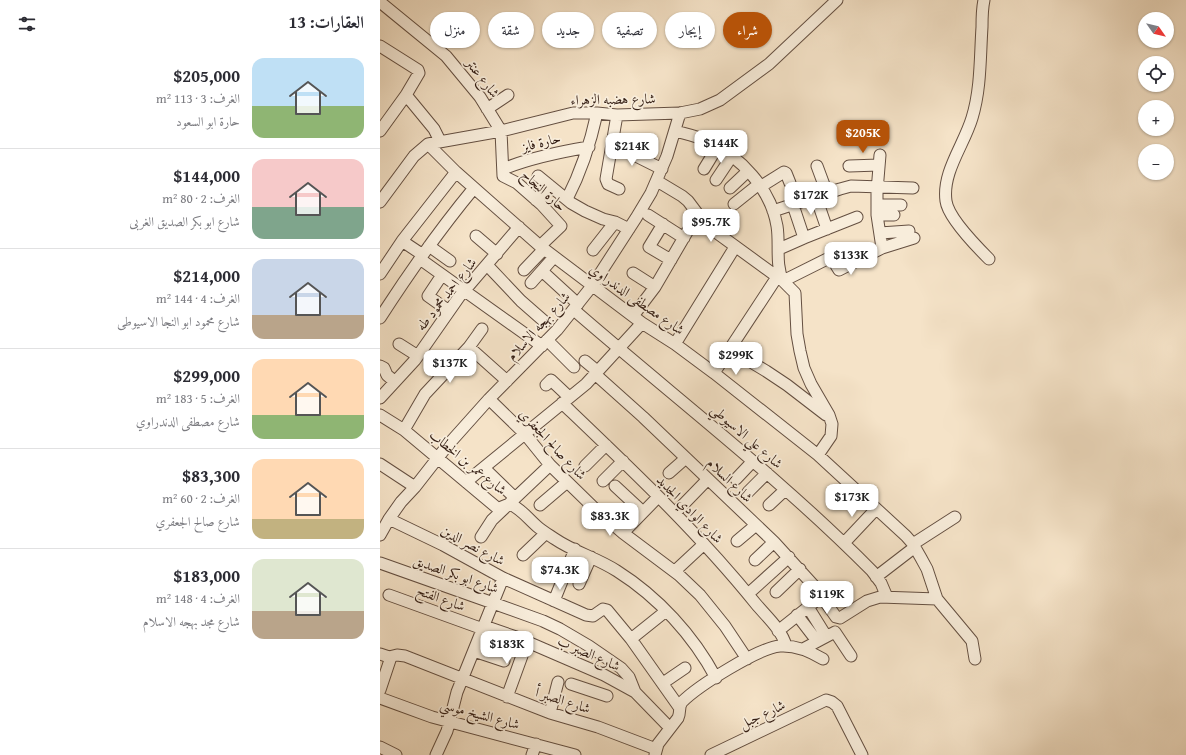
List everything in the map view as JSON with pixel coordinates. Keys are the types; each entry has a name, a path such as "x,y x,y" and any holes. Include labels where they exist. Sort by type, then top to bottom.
{"street":[{"name":"شارع هضبه الزهراء","path":"380,202 414,156 428,144 501,131 574,113 617,115 680,113 700,109 720,100 769,64 838,0"},
{"path":"984,0 976,102 972,119 948,175 945,189 946,204 953,216 989,260"},
{"name":"شارع عنتر","path":"380,2 446,56 480,97 501,131"},
{"path":"380,46 418,70 418,75 406,95 384,115 380,131"},
{"path":"406,95 434,129 440,141"},
{"path":"487,109 508,95"},
{"path":"567,199 579,175 589,147 597,113"},
{"name":"شارع بهجه الاسلام","path":"381,532 401,502 438,458 489,399 544,343 576,307 592,286 629,229 632,215 657,180 680,113"},
{"path":"617,115 606,181 608,184 619,189"},
{"name":"حارة النجاح","path":"501,131 503,176 514,181 536,200 561,226 542,248"},
{"path":"675,131 706,140 718,146 732,156 760,185 773,211 777,224 780,279"},
{"name":"شارع مصطفى الدندراوي","path":"428,144 456,172 542,248 637,320 675,344 714,373 818,456 876,509 914,546 927,568 937,599 972,641 975,659"},
{"path":"612,144 662,168"},
{"path":"704,169 718,146"},
{"name":"حارة فايز","path":"503,170 523,161 566,150 589,147"},
{"path":"716,180 732,156"},
{"path":"849,166 879,160 877,187 878,241"},
{"path":"817,166 827,229"},
{"path":"730,188 748,171"},
{"path":"380,274 402,241 456,172"},
{"path":"734,204 760,185 784,172 786,173 790,183"},
{"path":"538,176 585,211 629,229"},
{"path":"657,180 688,201 706,225 780,279 795,293 797,334 804,368 811,384 831,419 832,430 830,436 818,456"},
{"path":"536,200 549,185"},
{"path":"773,211 851,186 914,188"},
{"path":"380,318 421,257 474,188"},
{"path":"793,205 804,238"},
{"path":"877,210 901,205"},
{"path":"877,210 894,215"},
{"path":"648,215 684,238"},
{"path":"466,482 586,384 618,348 637,320 697,215"},
{"path":"779,250 804,238 857,217"},
{"path":"594,243 615,222"},
{"path":"663,224 649,247 671,260"},
{"name":"شارع احمد محمود طه","path":"380,398 418,356 464,291 519,227"},
{"path":"714,373 780,279 831,257 839,270 878,241 911,234"},
{"path":"476,236 497,254"},
{"path":"402,241 442,275 544,343 574,367"},
{"path":"430,246 450,261"},
{"path":"675,344 735,247"},
{"path":"524,270 542,248"},
{"path":"531,283 554,257"},
{"path":"487,265 521,301 546,322"},
{"name":"شارع علي الاسيوطي","path":"542,271 618,348 767,473 844,543 876,577 887,597"},
{"path":"633,273 655,287"},
{"path":"442,275 428,296 449,311"},
{"path":"404,430 425,394 469,347 482,329"},
{"path":"399,344 418,356"},
{"path":"469,347 507,381"},
{"path":"728,352 738,358 751,362 766,371 787,385 831,419"},
{"name":"شارع السلام","path":"585,361 789,557 822,596 835,616 840,618 867,601 887,597"},
{"path":"380,366 384,368 387,375 395,382"},
{"name":"شارع الوادي الجديد","path":"546,385 551,380 565,400 606,445 704,544 778,631 786,646"},
{"name":"شارع صالح الجعفري","path":"489,399 525,434 550,465 594,508 623,533 675,571 700,595 725,626 747,659"},
{"name":"شارع عمر بن الخطاب","path":"380,415 404,430 496,507 499,508 512,501 517,508 546,533 612,567 632,581 652,597 683,630 703,655 716,678"},
{"path":"585,466 606,445"},
{"path":"669,473 686,458"},
{"path":"603,481 622,461"},
{"path":"736,478 753,461"},
{"path":"380,464 415,487"},
{"path":"481,537 492,520 550,465"},
{"path":"484,468 512,501"},
{"path":"748,492 767,473"},
{"path":"675,513 708,479"},
{"path":"540,504 567,482"},
{"path":"616,486 643,512"},
{"path":"769,505 786,490"},
{"path":"623,533 658,497"},
{"path":"844,543 876,509"},
{"path":"876,577 914,546 955,517"},
{"name":"شارع نصر الدين","path":"389,519 442,545 503,578 554,601 590,616 597,615 603,609 607,610 631,639 679,707"},
{"path":"737,541 756,525"},
{"path":"524,555 546,533"},
{"path":"755,560 774,542"},
{"path":"675,571 704,544"},
{"path":"554,601 575,549"},
{"path":"579,584 591,557"},
{"path":"748,594 789,557"},
{"name":"شارع ابو بكر الصديق","path":"380,563 543,621 589,646 613,662 626,673 635,692 670,728"},
{"path":"776,592 800,569"},
{"path":"436,755 447,731 454,699 503,578"},
{"name":"شارع الفتح","path":"389,596 484,627"},
{"path":"778,631 822,596"},
{"path":"887,597 937,599"},
{"path":"808,607 822,638"},
{"path":"631,639 666,612"},
{"path":"797,615 822,638"},
{"name":"شارع الصبر ب","path":"484,627 527,642 614,680 635,692"},
{"path":"803,649 833,632 836,632 851,656"},
{"path":"507,696 527,642"},
{"path":"655,752 658,744 679,716 679,707 686,698 747,659 766,650 786,646 812,652 823,659"},
{"path":"474,651 504,661"},
{"name":"شارع الصبر أ","path":"380,654 391,657 401,655 550,713 598,727 655,752"},
{"path":"380,690 391,657"},
{"path":"663,684 685,668"},
{"path":"587,689 594,671"},
{"path":"550,713 558,682"},
{"path":"571,684 607,696"},
{"name":"شارع الشيخ موسي","path":"380,698 449,722 575,755"},
{"name":"شارع جبل","path":"711,755 826,700 837,706 862,755"},
{"path":"532,755 536,744"},
{"path":"380,747 396,755"}]}
